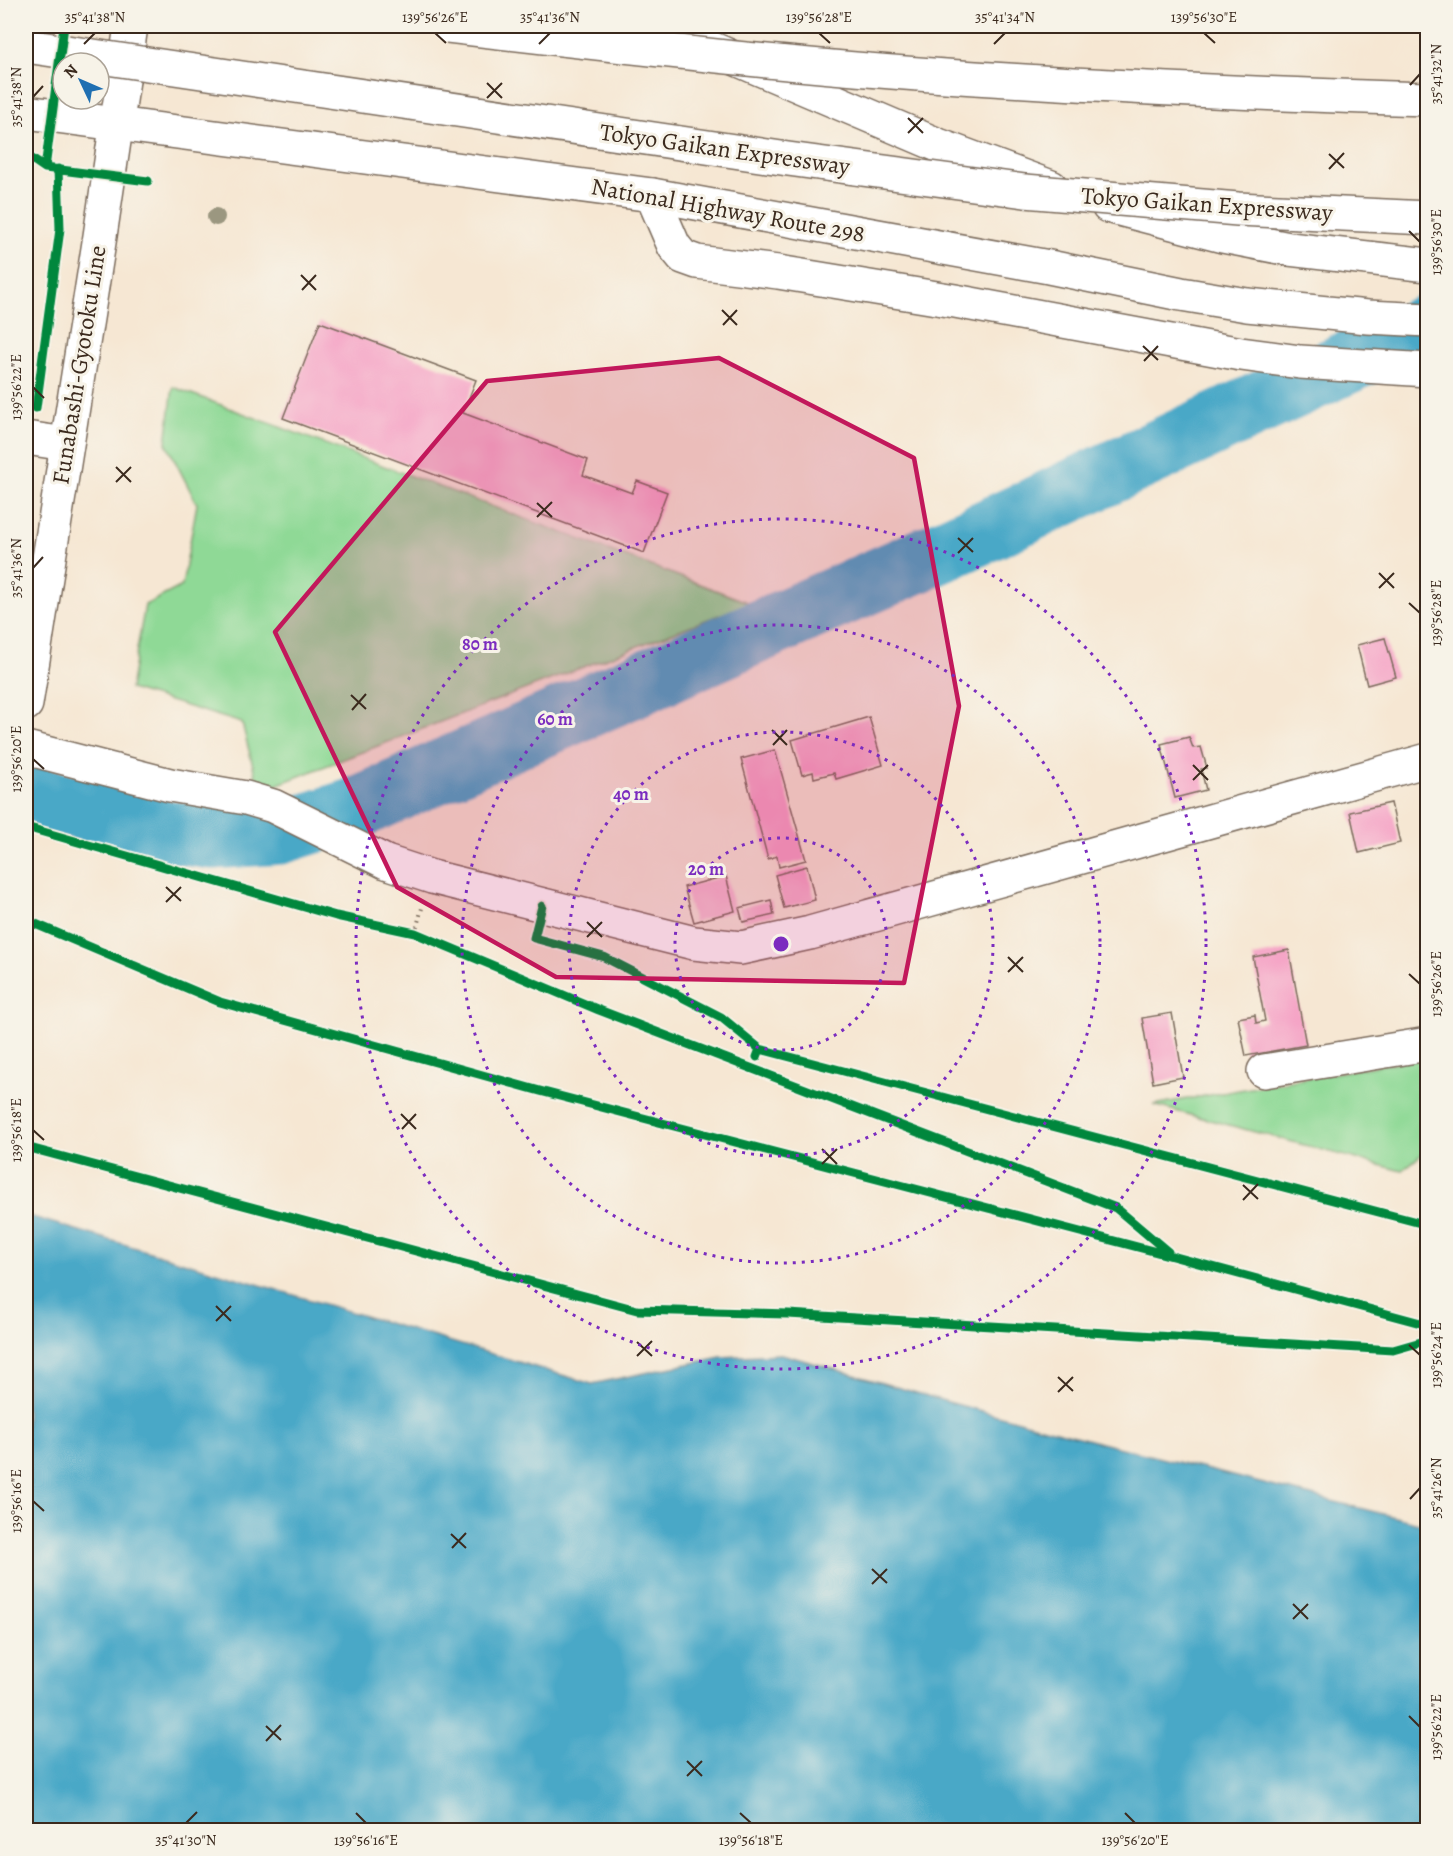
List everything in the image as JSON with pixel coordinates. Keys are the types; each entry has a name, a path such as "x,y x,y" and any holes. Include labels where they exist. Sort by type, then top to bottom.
{"main road":[{"name":"Funabashi-Gyotoku Line","path":"26,704 131,26"},
{"path":"448,26 609,45 984,79 1269,94 1428,99"},
{"path":"659,26 928,140 1029,180 1139,215 1223,236 1289,249 1428,265"},
{"name":"Tokyo Gaikan Expressway","path":"26,46 777,157 1025,190 1238,209 1428,218"},
{"name":"National Highway Route 298","path":"26,112 652,195 1049,267 1181,294 1297,311 1428,320"},
{"path":"652,195 675,246 683,257 697,262 778,272 1241,354 1300,362 1428,370"},
{"path":"26,438 66,444"},
{"path":"26,748 170,785 246,798 273,806 386,862 432,878 694,943 741,948 821,930 1428,760"},
{"path":"1264,1071 1428,1044"}],"path":[{"path":"26,827 336,916 415,933 599,1010 1116,1208 1172,1256"},
{"path":"26,920 220,1002 540,1091 1428,1325"},
{"path":"604,957 721,1017 760,1049 1428,1225"},
{"path":"753,1068 760,1049"},
{"path":"26,1147 637,1310 788,1314 1393,1350 1428,1340"}],"highlighted area":[{"path":"719,358 914,458 959,706 904,983 556,977 397,887 275,632 487,381"}],"green space":[{"path":"173,387 750,603 271,787 257,782 242,723 130,689 145,605 182,586 197,504 166,443"},
{"path":"1427,1057 1427,1150 1402,1171 1153,1105"}],"water":[{"path":"26,1215 592,1384 721,1357 782,1354 1101,1443 1427,1525 1427,1830 26,1830"}],"building":[{"path":"320,322 476,380 463,413 588,460 583,475 632,493 637,481 667,492 644,553 283,418"},
{"path":"1385,638 1396,677 1367,685 1357,645"},
{"path":"869,717 883,765 836,779 834,773 814,778 813,772 802,775 792,740"},
{"path":"1189,737 1193,748 1201,747 1207,768 1201,769 1206,790 1175,798 1161,744"},
{"path":"775,750 806,860 779,867 777,856 768,859 741,759"},
{"path":"1391,803 1400,843 1359,853 1350,812"},
{"path":"807,866 815,900 784,908 775,875"},
{"path":"726,876 735,911 694,922 684,887"},
{"path":"771,900 774,915 743,922 739,908"},
{"path":"1289,950 1306,1045 1246,1056 1238,1018 1255,1015 1256,1023 1265,1021 1253,957"},
{"path":"1172,1013 1183,1077 1153,1083 1142,1018"}],"waterway":[{"path":"26,794 164,831 213,838 280,833 352,810 949,548 1428,325"}],"cycle path":[{"path":"45,168 64,26"},
{"path":"26,155 45,168 148,181"},
{"path":"36,408 60,229 58,169"},
{"path":"26,827 336,916 415,933 599,1010 1116,1208 1168,1252"},
{"path":"542,906 534,938 604,957 721,1017 760,1049 757,1057"},
{"path":"26,920 220,1002 540,1091 1428,1325"},
{"path":"760,1049 1428,1225"},
{"path":"26,1147 637,1310 788,1314 1393,1350 1428,1340"}]}
